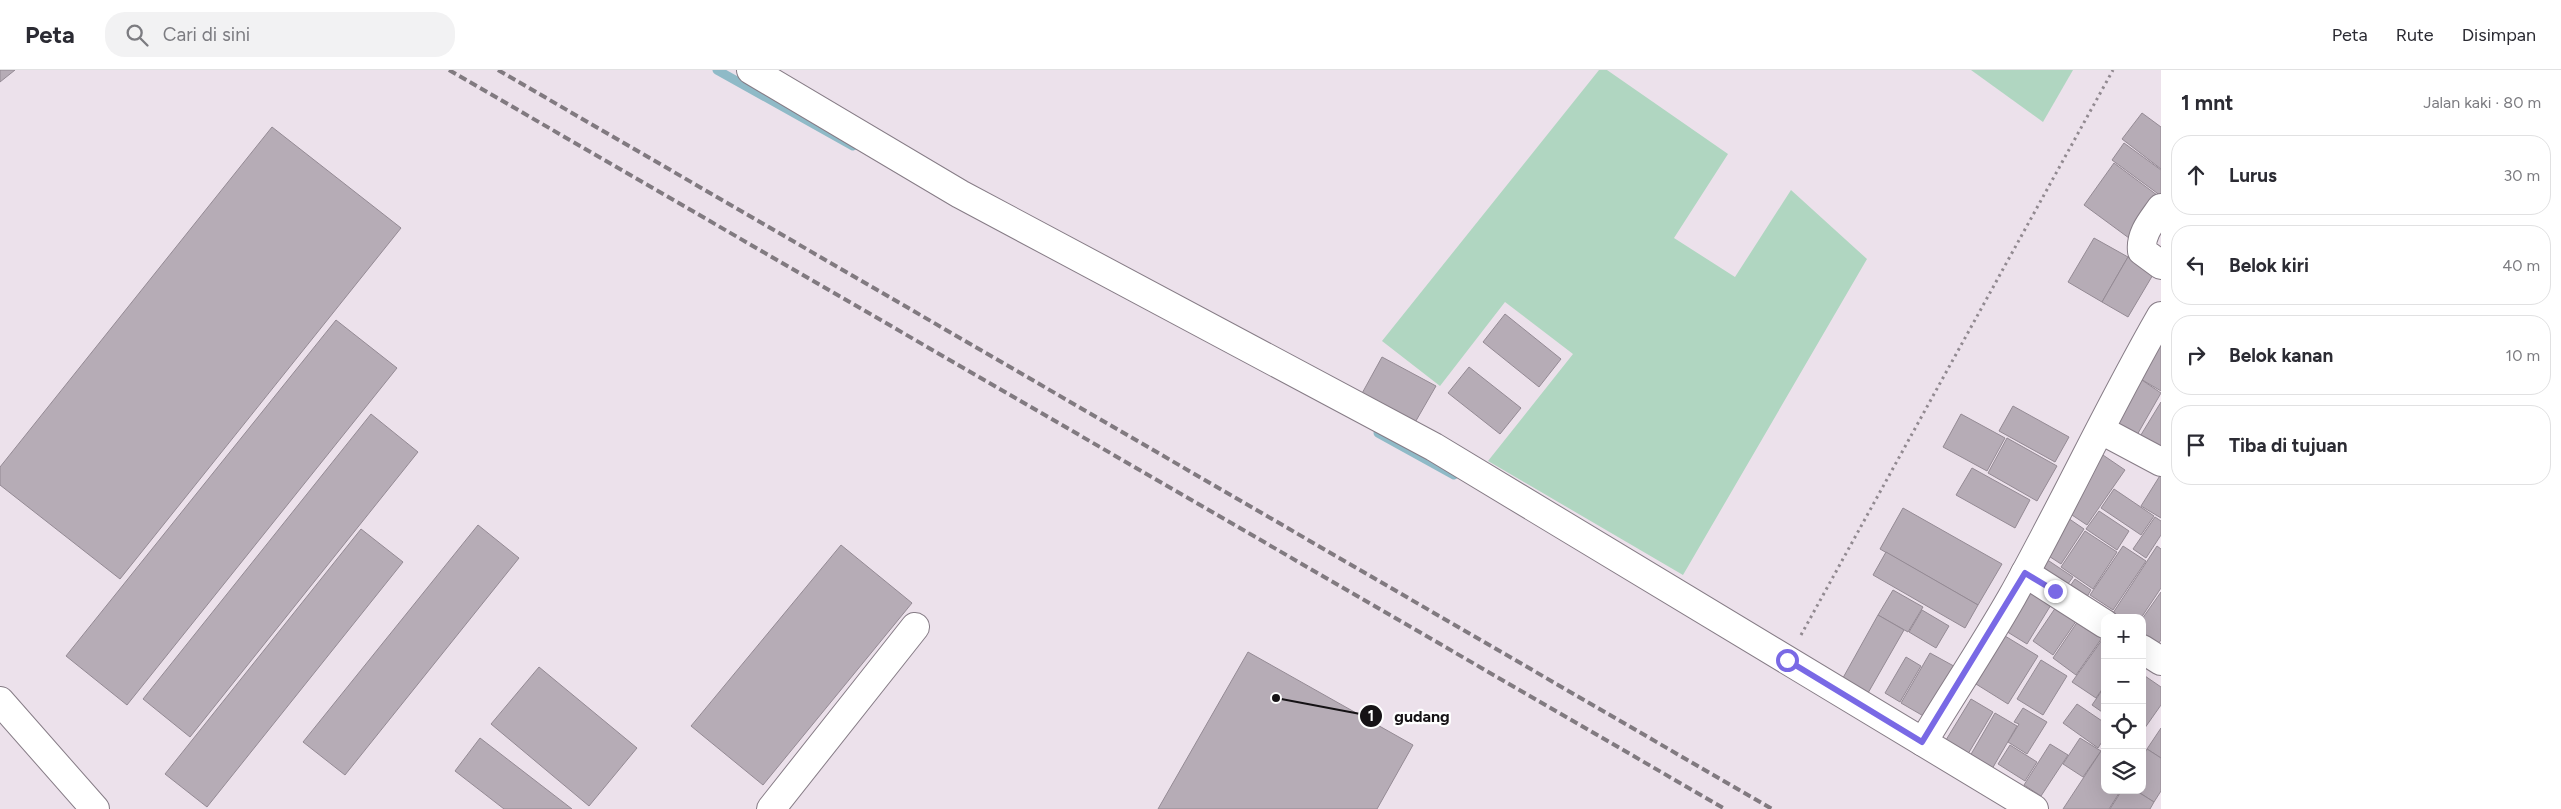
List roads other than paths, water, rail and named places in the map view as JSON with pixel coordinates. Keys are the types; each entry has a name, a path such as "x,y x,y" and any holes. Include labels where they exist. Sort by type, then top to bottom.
{"main road":[{"path":"751,70 960,194 1434,447 2034,809"},
{"path":"2161,208 2144,232 2141,243 2142,251 2161,265"},
{"path":"1922,742 2025,573 2101,430 2127,375 2161,316"},
{"path":"2101,430 2161,462"},
{"path":"2025,573 2101,621"},
{"path":"771,809 915,627"},
{"path":"2146,652 2161,661"},
{"path":"0,701 94,809"}],"waterway":[{"path":"717,70 853,146"},
{"path":"1378,433 1454,475"}],"railway":[{"path":"449,70 1725,809"},
{"path":"498,70 1772,809"}],"place":[{"name":"gudang","path":"1276,698"}]}
